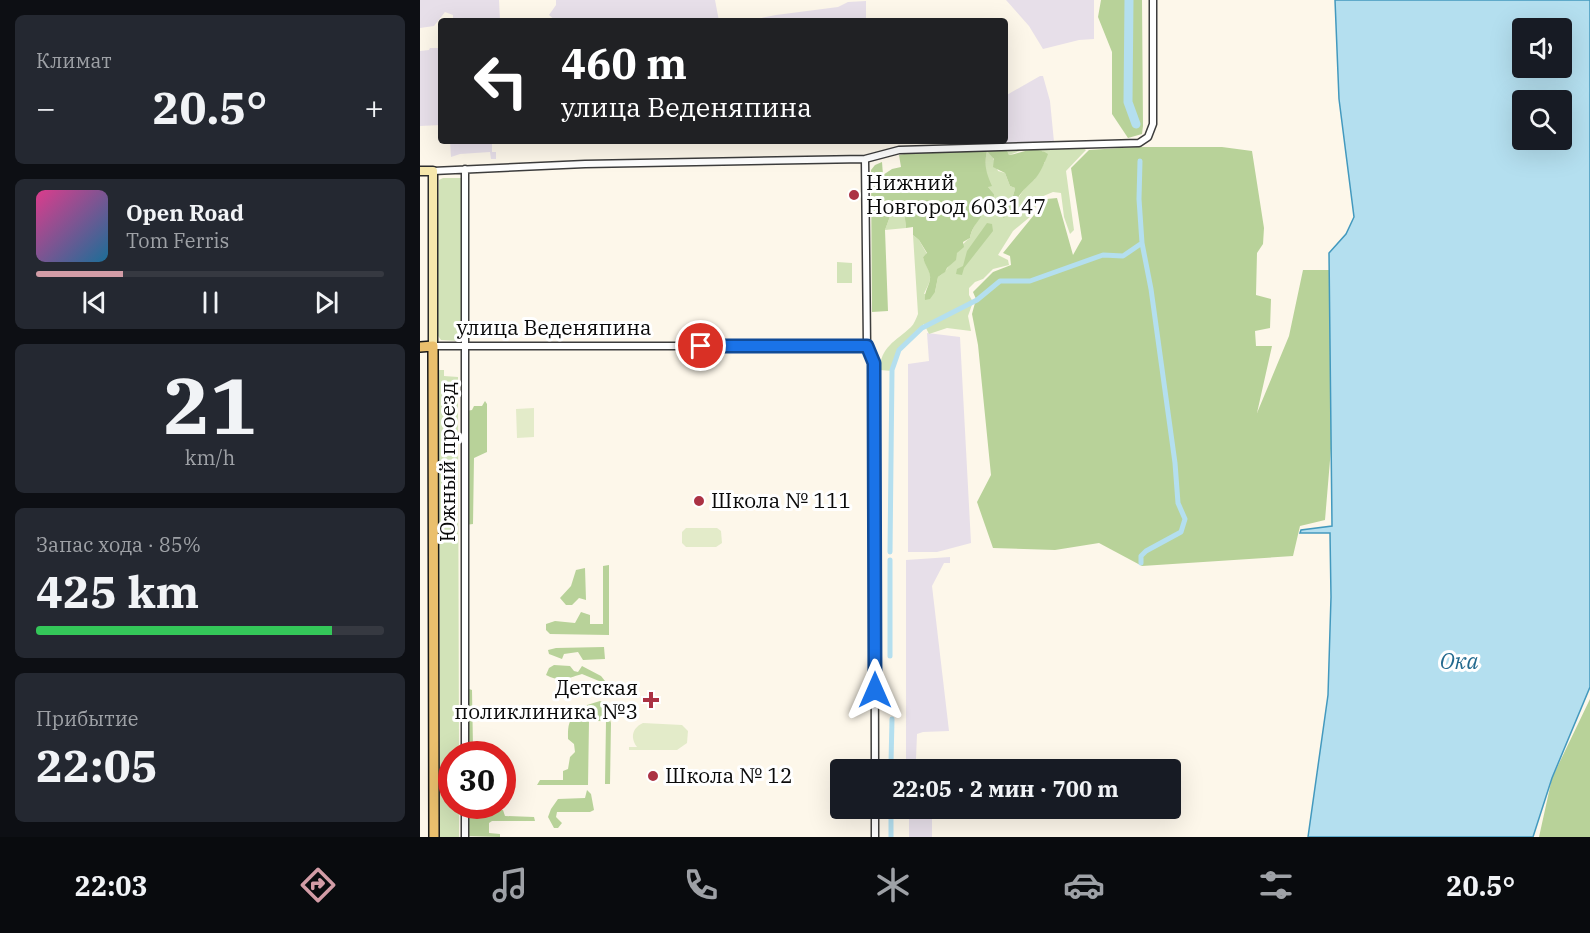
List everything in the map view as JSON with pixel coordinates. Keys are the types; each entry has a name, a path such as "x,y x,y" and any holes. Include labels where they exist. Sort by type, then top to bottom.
{"main road":[{"name":"улица Веденяпина","path":"420,347 433,346"},
{"path":"433,346 434,837"}],"street":[{"path":"420,171 585,164 865,159 899,150 1132,143 1144,140 1152,131 1153,0"},
{"path":"865,159 867,346 874,363 875,759"},
{"name":"Южный проезд","path":"465,169 465,741"},
{"path":"433,171 433,346"},
{"name":"улица Веденяпина","path":"433,346 867,346"},
{"path":"465,819 465,837"},
{"path":"875,819 875,837"}],"shaded area":[{"path":"420,0 499,0 500,18 453,18 453,15 445,12 434,26 420,28"},
{"path":"556,0 715,0 718,18 552,18 549,15 556,5"},
{"path":"1006,0 1094,0 1094,39 1079,40 1043,49 1029,26"},
{"path":"866,1 866,18 761,18 838,7 848,2"},
{"path":"438,48 438,125 420,126 420,51"},
{"path":"1043,76 1050,101 1054,142 1008,143 1008,94"},
{"path":"450,144 492,144 492,152 496,152 496,159 491,159 490,152 460,154 451,157"},
{"path":"927,333 960,337 971,543 937,552 908,552 908,364 929,361"},
{"path":"950,557 950,563 944,563 932,586 949,731 917,734 916,759 906,759 906,560"},
{"path":"909,819 932,819 932,837 909,837"}],"green space":[{"path":"1101,0 1142,0 1143,126 1142,134 1128,138 1112,114 1112,52 1098,17"},
{"path":"1136,147 1222,147 1252,151 1264,228 1263,244 1257,253 1256,295 1271,299 1270,328 1255,331 1256,346 1272,346 1257,413 1289,336 1303,270 1346,270 1325,520 1300,526 1293,556 1142,566 1099,543 1055,550 993,548 977,502 991,475 978,345 972,314 976,299 973,292 993,272 1011,265 1010,256 1003,253 1047,199 1057,198 1073,255 1082,239 1071,168 1089,150"},
{"path":"1006,148 1083,148 1086,150 1066,171 1074,230 1070,234 1064,217 1061,193 1053,192 1041,197 1031,216 1013,231 998,255 1008,260 1009,265 993,269 969,288 969,295 973,302 968,316 971,331 947,328 929,334 924,324 904,344 896,357 892,371 880,370 886,350 911,327 918,314 913,235 919,240 927,254 923,257 930,278 924,294 935,292 938,277 947,269 961,247 970,238 983,212 985,202 994,194 987,186 991,186 986,169 987,151 992,155 998,171 1005,173 1010,186 1015,188 1010,200 998,205 1007,213 1012,210 1028,183 1034,180 1045,162 1043,151 1020,151 1009,155"},
{"path":"1006,148 1009,155 1028,150 1043,151 1048,154 1038,175 1021,193 1012,210 1004,218 995,211 998,205 1010,200 1015,188 1010,186 1005,173 993,167 994,159 987,151 986,169 992,186 988,187 994,194 993,203 985,202 983,213 973,228 970,238 963,242 964,247 957,253 956,260 938,277 935,292 930,299 925,300 930,279 923,257 927,253 913,235 913,227 906,228 904,210 892,211 885,230 888,311 872,312 871,170 875,165 882,162 883,175 892,169 901,167 899,155 925,150"},
{"path":"463,178 462,339 457,341 441,340 436,333 439,180"},
{"path":"904,210 906,228 885,230 892,211"},
{"path":"987,223 992,224 993,231 964,268 962,275 956,274 957,269 963,266 967,251"},
{"path":"837,262 852,263 852,283 837,283"},
{"path":"439,370 444,370 444,376 458,377 459,741 440,741"},
{"path":"485,401 487,404 487,452 474,458 473,524 465,525 466,411 472,410 474,406 482,406"},
{"path":"534,408 534,437 517,438 516,409"},
{"path":"686,528 717,528 721,531 722,543 716,547 686,547 682,543 682,532"},
{"path":"609,565 609,635 550,634 546,630 546,624 555,621 575,623 581,612 590,615 590,624 603,624 603,566"},
{"path":"585,568 586,600 579,598 572,605 566,605 560,598 571,586 576,570"},
{"path":"604,647 605,659 583,660 578,652 564,654 562,659 549,654 548,650 556,648"},
{"path":"554,665 570,666 578,672 582,666 601,676 605,681 582,674 560,679 546,675 549,668"},
{"path":"472,690 473,741 464,741 466,691"},
{"path":"1590,699 1590,837 1539,837 1552,778"},
{"path":"600,701 605,703 611,723 610,784 605,784 606,721 589,721 588,785 537,785 540,780 563,780 563,771 568,769 570,757 575,752 574,744 568,739 571,719 577,715 587,715 587,705"},
{"path":"643,723 682,725 688,731 687,743 677,750 629,750 629,747 637,747 633,734 636,728"},
{"path":"587,790 591,794 594,810 557,812 556,817 562,823 558,828 554,828 548,817 558,799 585,798"},
{"path":"516,816 534,817 535,821 492,821 489,823 489,833 500,834 500,837 464,836 464,819 516,819"},
{"path":"440,819 459,819 459,837 440,837"}],"water":[{"name":"Ока","path":"1335,0 1590,0 1590,687 1552,778 1533,837 1308,837 1328,695 1330,533 1300,533 1301,530 1332,526 1329,253 1346,234 1354,217 1339,99"}],"waterway":[{"path":"1129,0 1128,102 1136,124"},
{"path":"890,552 892,370 899,350 922,328 977,300 1000,281 1030,281 1103,255 1123,256 1142,243 1139,199 1140,161"},
{"path":"1141,563 1141,556 1146,551 1181,532 1185,519 1178,503 1175,463 1151,289 1142,243"},
{"path":"890,560 890,656"},
{"path":"891,759 892,719"},
{"path":"891,819 891,837"}],"place":[{"name":"Нижний Новгород 603147","path":"854,195"},
{"name":"Школа № 111","path":"699,501"},
{"name":"Детская поликлиника №3","path":"651,700"},
{"name":"Школа № 12","path":"653,776"}],"route":[{"path":"701,346 867,346 872,354 874,363 875,690"}]}
